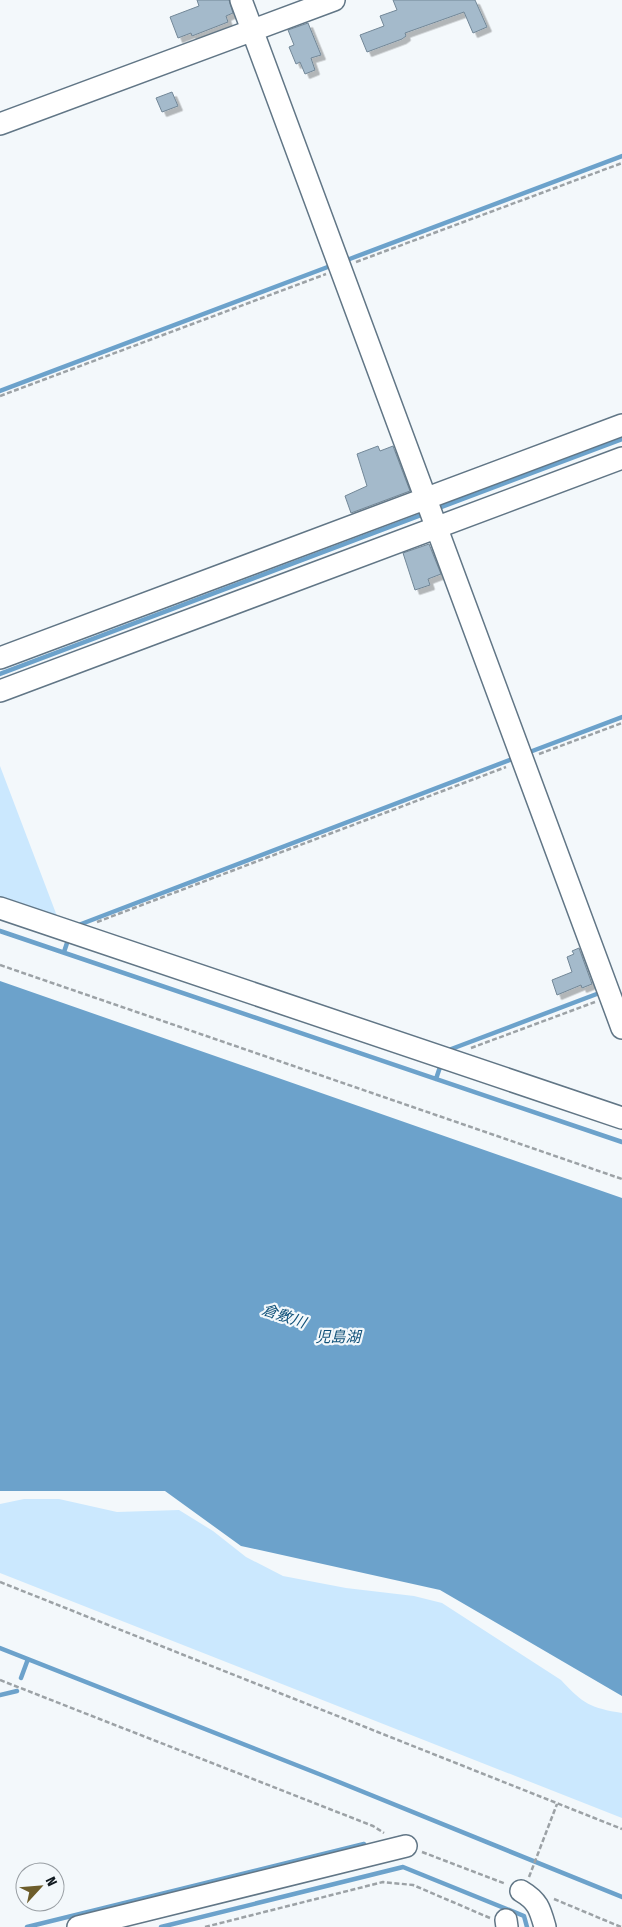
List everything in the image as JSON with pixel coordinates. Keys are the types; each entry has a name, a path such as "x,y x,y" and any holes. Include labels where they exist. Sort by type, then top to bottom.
{"street":[{"path":"241,0 339,269 622,1028"},
{"path":"0,124 334,0"},
{"path":"0,691 431,513 622,425"},
{"path":"0,658 431,513 622,458"},
{"path":"0,908 622,1118"},
{"path":"78,1927 406,1846"},
{"path":"528,1888 540,1910 545,1927"}],"path":[{"path":"0,396 622,163"},
{"path":"79,935 87,927 97,922 622,723"},
{"path":"0,965 622,1179"},
{"path":"448,1060 451,1056 609,992"},
{"path":"0,1582 622,1829"},
{"path":"0,1680 373,1826 406,1846 528,1888 621,1927"},
{"path":"528,1888 557,1804"},
{"path":"205,1927 383,1882 413,1885 502,1922"}],"shaded area":[{"path":"0,766 60,924 0,904"},
{"path":"24,1499 59,1499 117,1512 179,1510 213,1531 246,1557 283,1576 346,1588 414,1596 442,1603 561,1680 575,1695 588,1704 622,1713 622,1818 0,1573 0,1504"}],"water":[{"name":"児島湖","path":"0,981 622,1198 622,1696 440,1590 241,1546 165,1491 0,1491"}],"building":[{"path":"197,0 229,0 233,13 226,16 228,22 192,36 191,33 178,38 170,17 199,6"},
{"path":"393,0 475,0 487,27 473,33 464,12 405,33 406,36 402,39 367,52 360,35 384,26 380,16 397,10"},
{"path":"308,23 321,55 311,58 315,70 305,74 300,62 296,64 289,47 294,45 288,30"},
{"path":"172,92 178,106 162,112 156,98"},
{"path":"378,446 380,451 393,446 410,491 351,513 345,496 367,486 357,454"},
{"path":"429,544 441,574 428,579 430,585 415,590 403,553"},
{"path":"579,948 592,984 582,988 581,985 557,995 552,980 572,972 567,957 574,954 572,951"}],"waterway":[{"path":"347,260 622,156"},
{"path":"0,391 333,265"},
{"path":"436,509 622,439"},
{"path":"0,674 424,514"},
{"path":"527,753 622,717"},
{"path":"76,926 515,758"},
{"path":"0,931 622,1142"},
{"path":"64,952 69,937"},
{"path":"446,1051 602,992"},
{"path":"436,1079 441,1064"},
{"path":"0,1648 324,1776 622,1897"},
{"path":"21,1678 28,1659"},
{"path":"0,1695 17,1691"},
{"path":"27,1927 364,1844"},
{"path":"161,1927 403,1867 524,1916 527,1927"}],"water label":[{"name":"倉敷川","path":"284,1316"}]}
